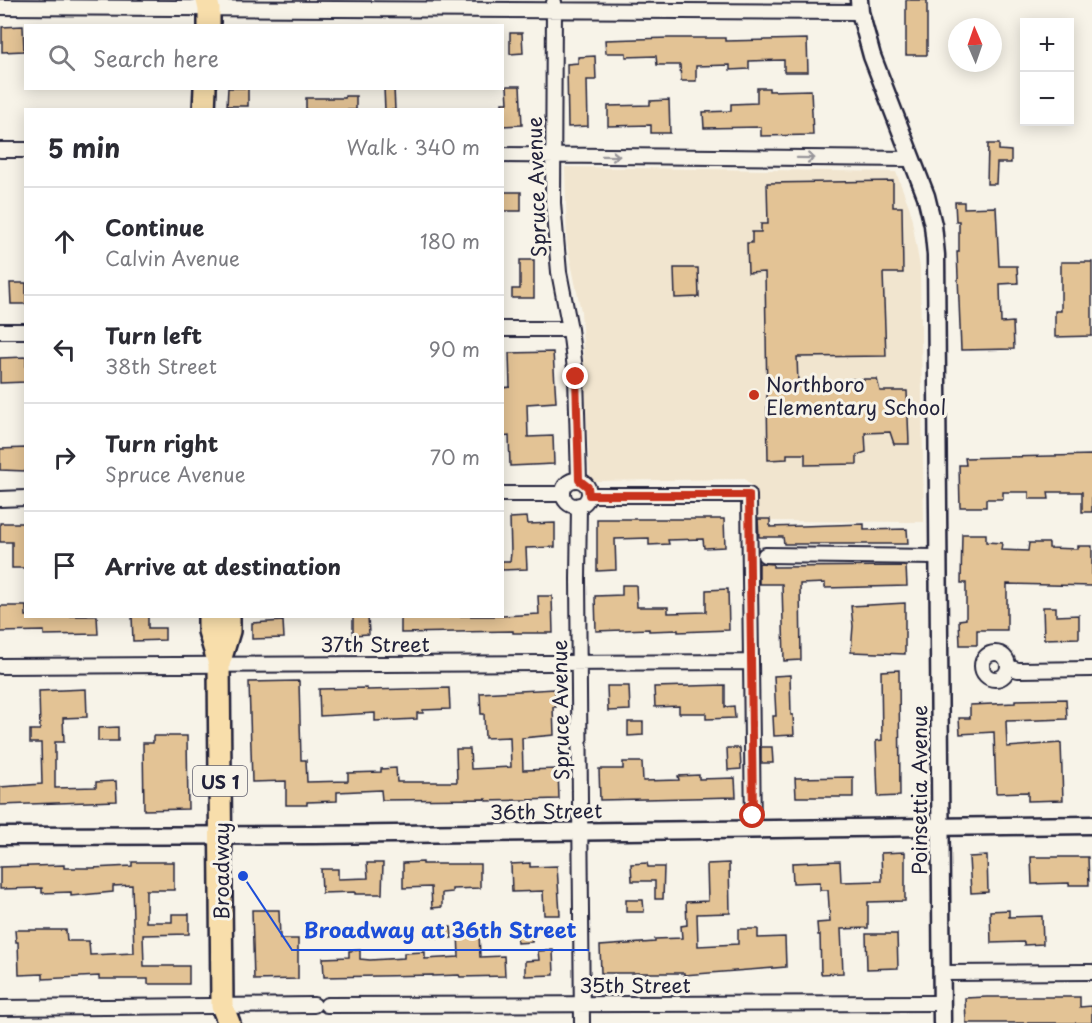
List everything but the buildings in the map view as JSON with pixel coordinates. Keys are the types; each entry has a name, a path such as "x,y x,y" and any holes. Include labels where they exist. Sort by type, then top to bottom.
{"main road":[{"path":"204,108 205,90"},
{"name":"Broadway","path":"209,618 209,631 219,664 222,1017"},
{"name":"Broadway","path":"219,664 229,631 229,618"}],"street":[{"path":"0,7 210,9 554,5 859,6"},
{"name":"Spruce Avenue","path":"554,5 554,235 576,377 579,480"},
{"name":"Poinsettia Avenue","path":"859,6 873,56 926,196 933,225 936,255 942,1023"},
{"path":"0,150 24,150"},
{"path":"504,155 912,159"},
{"path":"504,329 570,329"},
{"path":"0,331 24,331"},
{"path":"584,500 588,487 579,480 567,483 563,494 571,505 584,500 749,495 753,829"},
{"path":"504,494 563,494"},
{"path":"0,499 24,498"},
{"name":"Spruce Avenue","path":"582,1023 579,663 584,500"},
{"path":"765,555 938,557"},
{"name":"37th Street","path":"0,666 751,662"},
{"path":"1008,667 1018,670 1092,669"},
{"name":"36th Street","path":"0,836 1092,825"},
{"path":"942,973 1092,972"},
{"name":"35th Street","path":"0,1008 222,1017 321,1005 942,1003"}],"shaded area":[{"name":"Northboro Elementary School","path":"565,167 896,172 910,209 920,267 924,522 757,521 755,490 745,479 590,481 581,311 567,244"}],"place":[{"name":"Northboro Elementary School","path":"754,395"},
{"name":"Broadway at 36th Street","path":"243,876"}],"route":[{"path":"576,377 579,480 586,483 589,495 749,495 753,816"}]}
